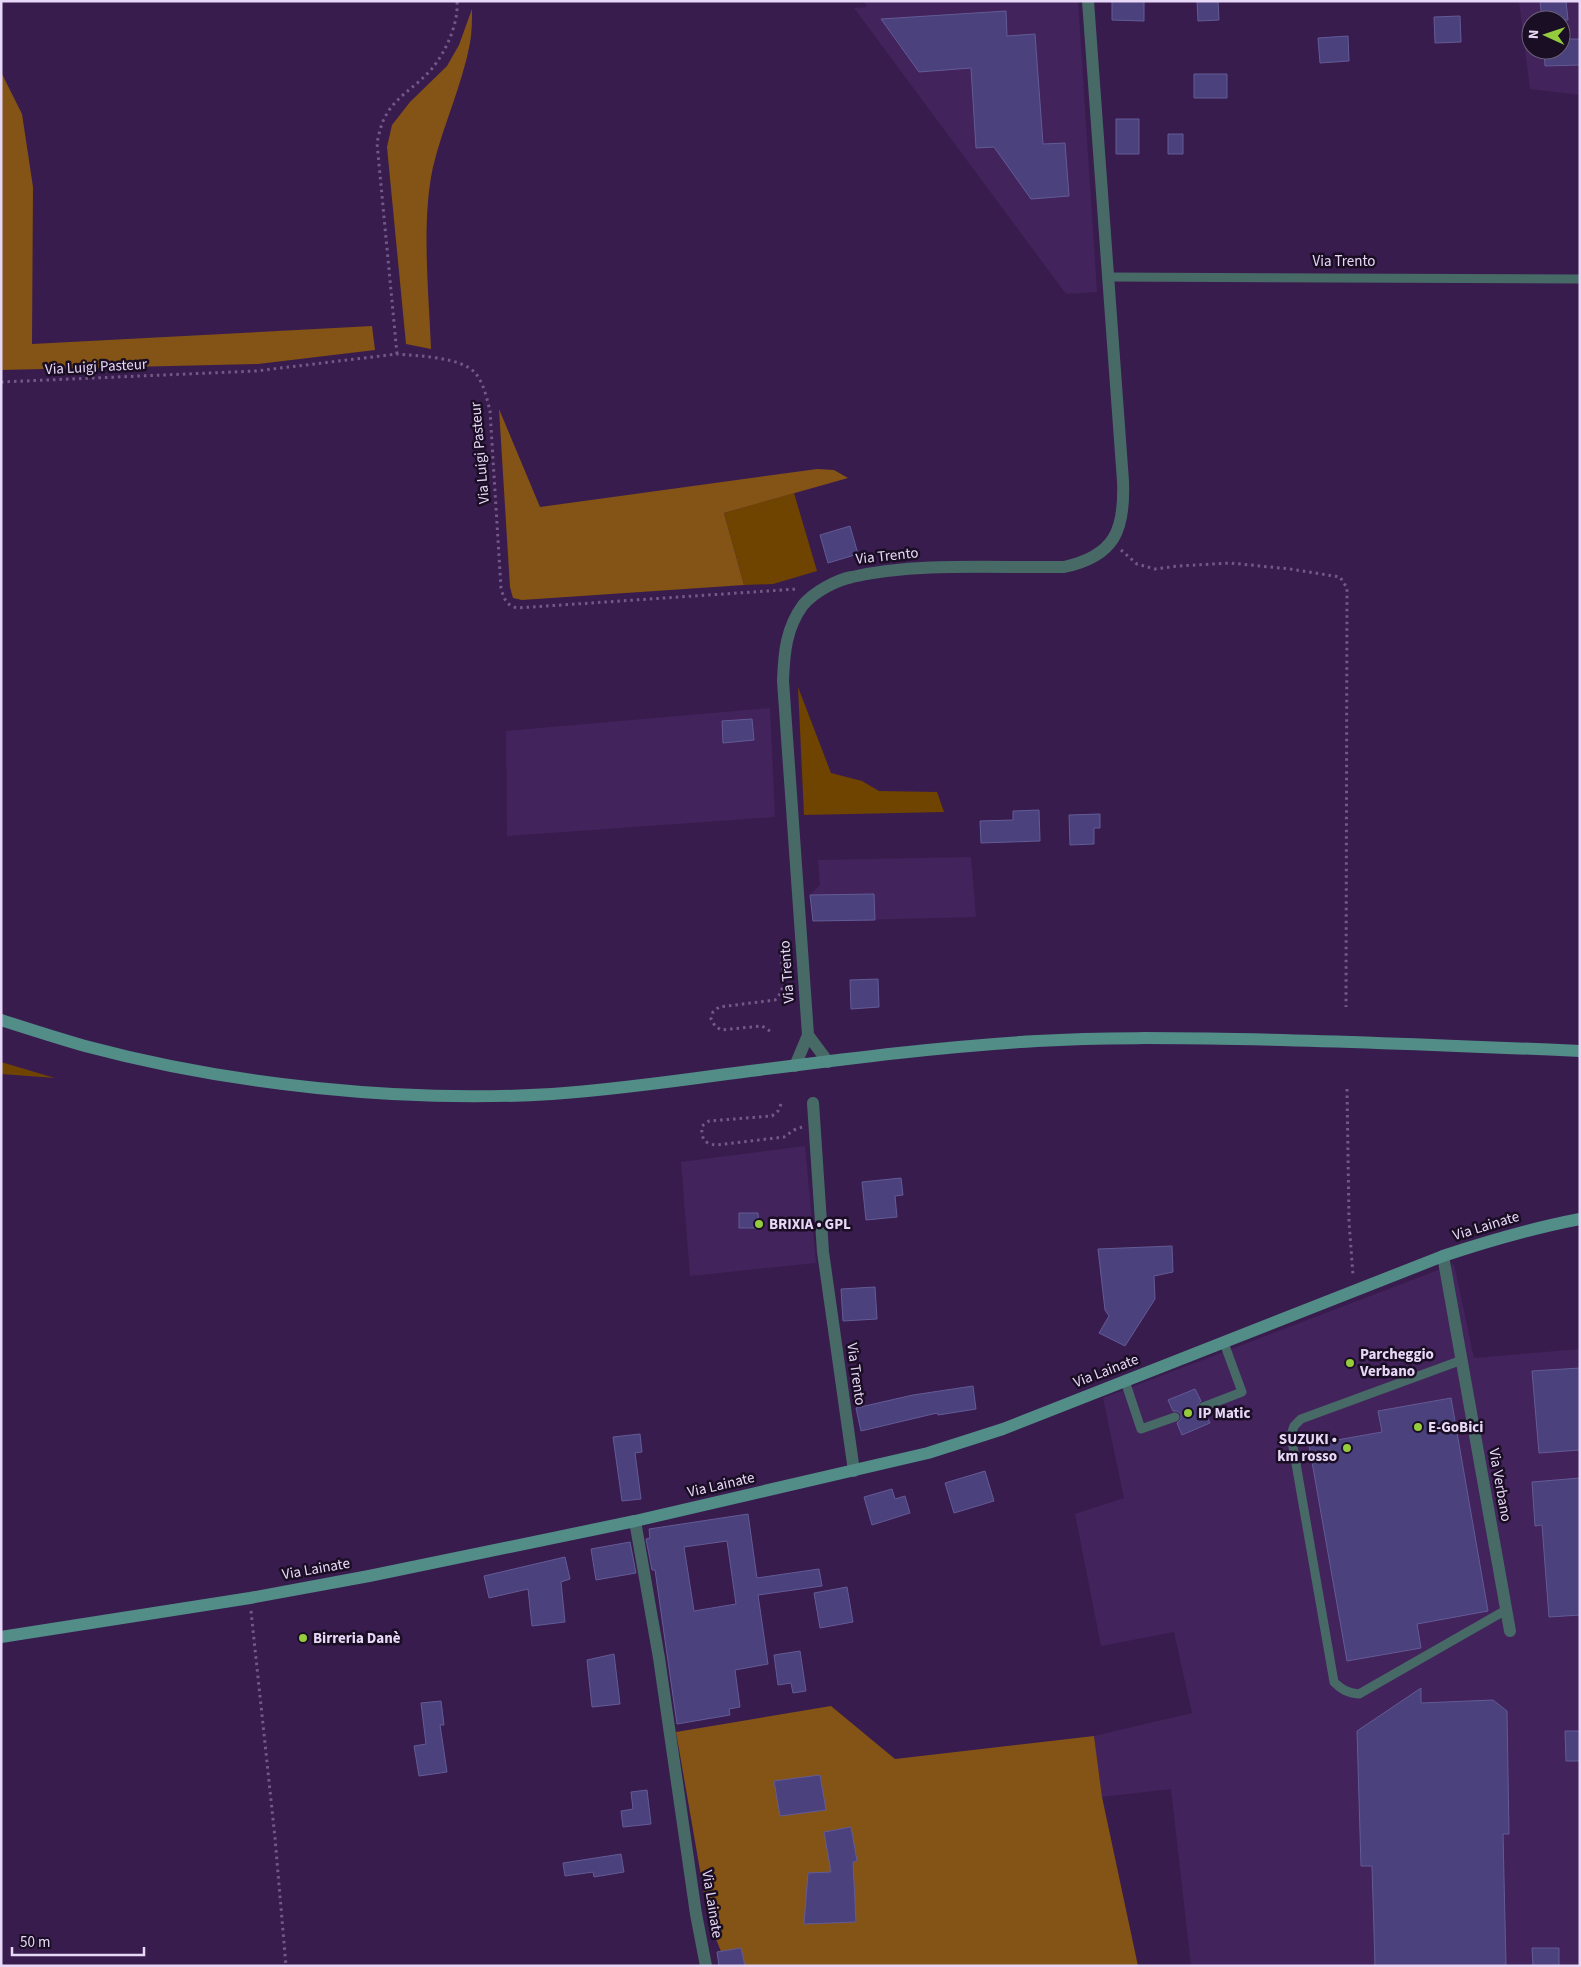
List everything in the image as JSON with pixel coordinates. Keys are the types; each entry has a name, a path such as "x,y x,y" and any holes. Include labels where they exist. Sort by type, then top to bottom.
{"main road":[{"path":"1,1020 87,1046 202,1072 316,1088 410,1095 480,1097 554,1094 628,1087 828,1062 1034,1041 1128,1037 1346,1041 1580,1052"},
{"name":"Via Lainate","path":"1,1637 250,1598 369,1576 635,1522 928,1453 1003,1429 1443,1256 1530,1230 1580,1220"}],"street":[{"name":"Via Trento","path":"808,1035 783,681 784,653 790,625 804,604 822,590 850,577 924,568 1064,567 1082,563 1103,552 1113,539 1122,514 1124,501 1088,1"},
{"path":"808,1035 828,1062"},
{"path":"795,1066 808,1035"},
{"name":"Via Trento","path":"813,1103 823,1252 854,1471"},
{"name":"Via Verbano","path":"1443,1256 1510,1632"},
{"name":"Via Lainate","path":"635,1522 659,1658 696,1914 706,1966"}],"lane":[{"name":"Via Trento","path":"1108,277 1580,279"},
{"path":"1203,1407 1242,1392 1224,1343"},
{"path":"1462,1360 1301,1419 1294,1426 1291,1435 1334,1682 1349,1693 1359,1694 1506,1610"},
{"path":"1124,1381 1141,1429 1175,1417"}],"path":[{"path":"397,354 377,143 385,116 396,101 427,74 448,44 457,1"},
{"name":"Via Luigi Pasteur","path":"1,382 256,371 397,354 466,364 476,375 485,392 490,411 501,588 504,599 509,606 517,608 791,588 822,590"},
{"path":"1113,539 1126,555 1137,564 1155,570 1178,566 1230,563 1340,577 1347,588 1346,1007"},
{"path":"770,1032 762,1026 721,1030 715,1026 711,1019 713,1012 719,1007 775,1000 781,994 784,987 782,952 784,945 788,941 801,940"},
{"path":"1347,1088 1349,1222 1354,1292"},
{"path":"781,1104 772,1116 708,1121 702,1126 704,1141 716,1145 784,1138 800,1128 815,1126"},
{"path":"250,1598 275,1838 286,1966"}],"shaded area":[{"path":"863,1 1078,1 1097,292 1066,294 854,8 867,7"},
{"path":"1519,1 1580,1 1580,95 1530,89 1526,60 1571,60 1571,10 1521,10 1521,17"},
{"path":"472,9 471,35 467,59 437,151 429,188 427,258 431,349 406,344 387,147 392,125 410,102 447,66 459,45"},
{"path":"1,72 22,114 33,187 32,344 372,326 375,350 258,364 1,370"},
{"path":"499,409 540,507 817,469 834,470 848,478 724,513 744,585 522,600 513,598 510,587"},
{"path":"794,493 817,571 773,584 744,585 724,513"},
{"path":"798,687 831,773 862,781 879,791 937,792 944,812 804,815"},
{"path":"770,708 775,817 507,836 506,731"},
{"path":"971,857 976,917 813,921 810,895 820,885 818,860"},
{"path":"1,1062 55,1078 1,1074"},
{"path":"805,1146 816,1263 690,1276 681,1162"},
{"path":"1454,1264 1474,1358 1580,1349 1580,1966 1187,1966 1191,1965 1171,1789 1102,1797 1094,1736 1192,1713 1174,1632 1101,1646 1075,1514 1124,1498 1103,1398"},
{"path":"831,1706 895,1759 1094,1736 1102,1797 1138,1966 727,1966 709,1922 676,1732"}],"building":[{"path":"1112,1 1144,1 1144,21 1112,20"},
{"path":"1197,1 1218,1 1219,20 1198,21"},
{"path":"1540,1 1566,1 1567,10 1541,10"},
{"path":"1006,11 1007,36 1035,34 1043,144 1065,143 1069,196 1031,199 994,147 976,148 971,68 919,72 881,19"},
{"path":"1460,16 1461,42 1435,43 1434,17"},
{"path":"1348,36 1349,61 1320,63 1318,38"},
{"path":"1571,39 1580,39 1580,65 1545,66 1545,60 1571,60"},
{"path":"1194,74 1227,74 1227,98 1194,98"},
{"path":"1116,119 1139,119 1139,154 1116,154"},
{"path":"1168,134 1183,134 1183,154 1168,154"},
{"path":"850,526 858,554 828,563 820,535"},
{"path":"752,719 754,740 723,743 722,721"},
{"path":"1039,810 1040,841 981,843 980,821 1013,820 1013,811"},
{"path":"1100,814 1100,828 1094,828 1094,844 1070,845 1069,815"},
{"path":"874,894 875,920 813,921 810,895"},
{"path":"878,979 879,1007 851,1009 850,980"},
{"path":"901,1178 903,1195 895,1196 897,1217 866,1220 862,1182"},
{"path":"739,1213 758,1213 759,1228 739,1228"},
{"path":"1172,1246 1173,1272 1154,1276 1155,1299 1125,1346 1099,1333 1109,1316 1105,1310 1098,1249"},
{"path":"875,1287 877,1319 843,1321 841,1289"},
{"path":"1580,1368 1580,1450 1539,1453 1532,1371"},
{"path":"973,1386 976,1409 938,1415 937,1413 861,1431 856,1408 913,1395"},
{"path":"1195,1389 1201,1401 1197,1406 1197,1410 1205,1413 1210,1423 1182,1435 1177,1423 1181,1419 1181,1414 1173,1411 1168,1400"},
{"path":"1451,1398 1488,1611 1417,1624 1421,1648 1347,1661 1309,1445 1382,1432 1378,1411"},
{"path":"640,1434 642,1452 635,1453 641,1499 622,1501 613,1437"},
{"path":"985,1471 994,1501 954,1513 945,1483"},
{"path":"1580,1478 1580,1615 1549,1617 1542,1525 1535,1526 1532,1482"},
{"path":"892,1489 895,1499 905,1496 910,1513 872,1525 864,1497"},
{"path":"748,1514 757,1578 819,1569 822,1586 758,1595 768,1664 735,1670 740,1707 729,1709 730,1715 677,1724 655,1570 652,1570 646,1539 650,1538 649,1529","holes":["727,1541 736,1604 694,1611 684,1547"]},
{"path":"630,1542 636,1573 596,1580 591,1549"},
{"path":"565,1557 570,1579 561,1582 565,1622 532,1626 528,1589 489,1598 484,1576"},
{"path":"847,1587 853,1622 820,1628 814,1593"},
{"path":"800,1651 806,1691 793,1693 791,1683 778,1685 774,1655"},
{"path":"614,1654 620,1704 592,1707 587,1660"},
{"path":"1421,1688 1421,1703 1493,1700 1507,1711 1509,1834 1503,1834 1506,1966 1375,1966 1372,1866 1361,1866 1357,1731"},
{"path":"441,1701 444,1725 440,1725 447,1772 419,1776 414,1746 426,1744 421,1703"},
{"path":"1565,1731 1580,1731 1580,1761 1566,1761"},
{"path":"820,1775 826,1810 780,1816 774,1781"},
{"path":"647,1790 651,1824 623,1827 621,1811 633,1809 631,1792"},
{"path":"851,1827 857,1861 853,1862 856,1922 804,1924 808,1873 831,1872 824,1832"},
{"path":"621,1854 624,1872 594,1877 593,1872 565,1876 563,1863"},
{"path":"741,1948 745,1966 719,1966 717,1952"},
{"path":"1532,1948 1559,1948 1559,1966 1533,1966"}],"place":[{"name":"BRIXIA • GPL","path":"759,1224"},
{"name":"Parcheggio Verbano","path":"1350,1363"},
{"name":"IP Matic","path":"1188,1413"},
{"name":"E-GoBici","path":"1418,1427"},
{"name":"SUZUKI • km rosso","path":"1347,1448"},
{"name":"Birreria Danè","path":"303,1638"}]}
